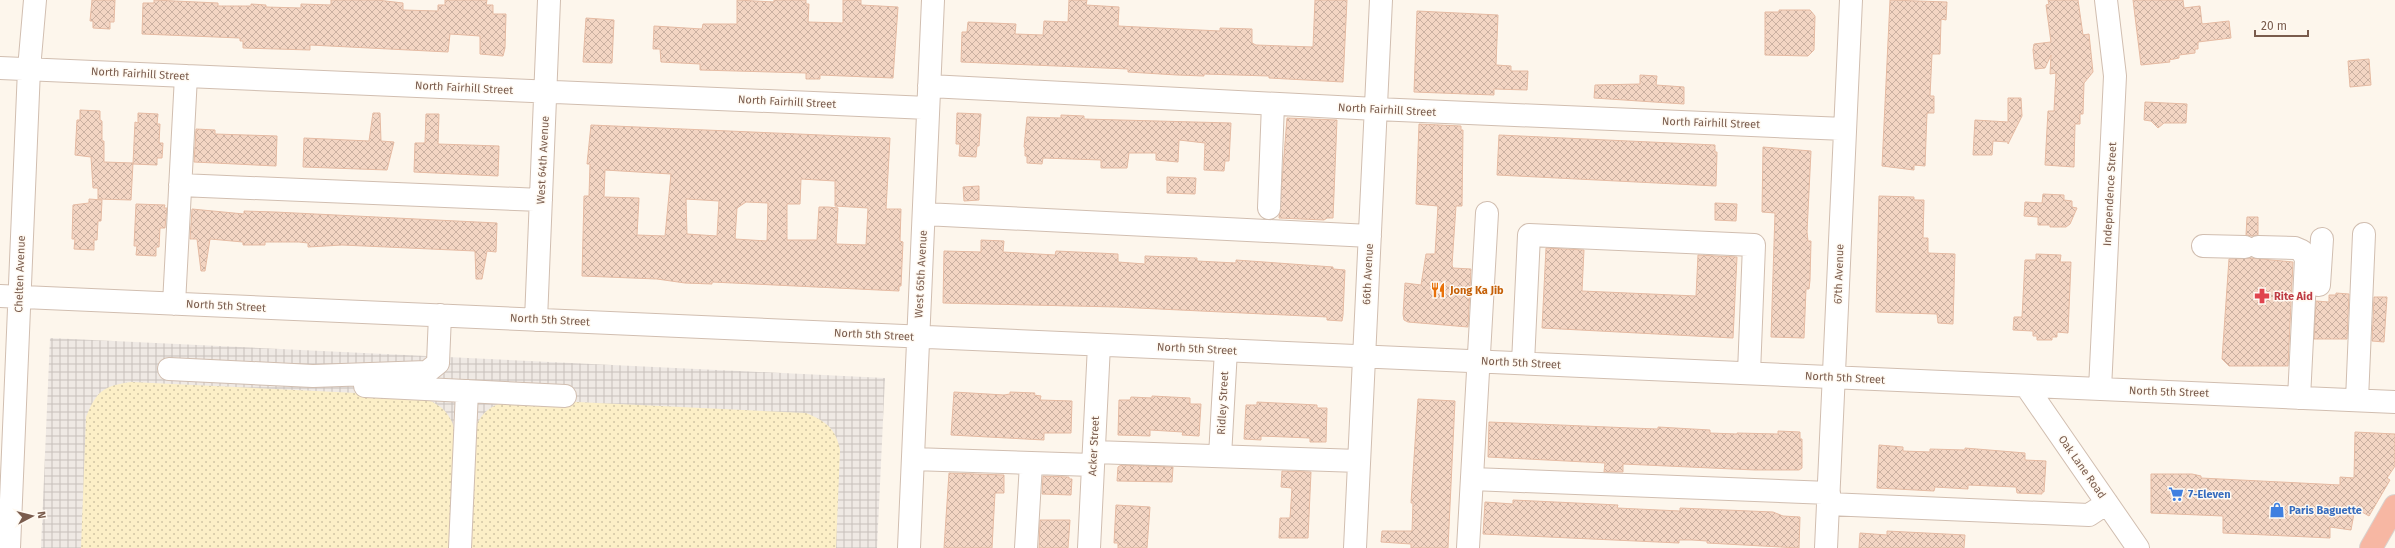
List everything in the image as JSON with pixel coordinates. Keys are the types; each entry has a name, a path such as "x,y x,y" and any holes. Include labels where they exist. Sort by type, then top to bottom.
{"highway":[{"path":"2371,548 2395,506"}],"street":[{"name":"Chelten Avenue","path":"9,548 5,506 9,296 35,0"},
{"name":"West 64th Avenue","path":"536,320 549,0"},
{"name":"West 65th Avenue","path":"909,548 933,0"},
{"name":"66th Avenue","path":"1355,548 1381,0"},
{"name":"67th Avenue","path":"1826,548 1851,0"},
{"name":"Independence Street","path":"2100,389 2115,76 2106,0"},
{"name":"North Fairhill Street","path":"0,68 928,108"},
{"path":"174,304 186,76"},
{"name":"North Fairhill Street","path":"929,86 1376,109 1845,129"},
{"path":"1269,208 1273,104"},
{"path":"180,185 541,200"},
{"path":"1468,548 1487,213"},
{"path":"924,214 1370,236"},
{"path":"2357,400 2364,234"},
{"path":"1524,363 1529,235 1604,238 1754,245 1748,373"},
{"path":"2306,398 2322,239"},
{"path":"2203,246 2295,248 2302,251 2306,259 2306,398"},
{"name":"North 5th Street","path":"9,296 2395,402"},
{"path":"440,315 438,363 460,391 460,548"},
{"name":"Acker Street","path":"1089,548 1098,344"},
{"name":"Ridley Street","path":"1220,456 1226,350"},
{"path":"169,369 313,376 427,372 438,363"},
{"path":"344,374 362,386 565,396"},
{"name":"Oak Lane Road","path":"2026,386 2138,548"},
{"path":"913,460 1031,464 1093,459 1220,456 1359,461"},
{"path":"1026,548 1031,464"},
{"path":"1472,479 2089,515 2107,503"}],"shaded area":[{"path":"50,338 885,378 877,548 41,548"}],"sand":[{"path":"131,382 418,396 433,402 445,411 451,420 456,445 456,482 451,548 81,548 86,417 94,401 102,391 114,385"},
{"path":"514,399 806,413 813,416 829,426 836,436 840,450 836,548 466,548 471,439 481,417 486,412 497,405"}],"building":[{"path":"92,0 115,0 114,22 110,22 110,29 93,28 93,21 90,21"},
{"path":"154,0 218,3 218,6 251,6 251,4 266,5 266,7 301,8 301,4 331,5 331,0 377,0 403,3 403,10 438,11 438,5 445,5 445,0 487,0 486,5 493,5 493,14 506,14 505,48 503,56 480,54 480,36 450,34 448,52 310,45 310,50 243,48 243,41 240,41 240,38 142,34 143,3 154,3"},
{"path":"737,0 774,2 774,0 806,0 806,4 809,4 808,22 843,23 843,0 861,0 861,5 898,7 893,78 820,75 820,79 806,79 806,73 700,70 700,64 661,62 660,49 653,49 654,26 702,29 703,24 737,24"},
{"path":"1069,0 1087,0 1086,5 1119,7 1118,26 1220,31 1220,28 1252,29 1252,43 1256,45 1313,47 1315,0 1347,0 1343,82 1269,78 1269,76 1204,74 1204,76 1177,75 1128,72 1128,69 961,62 962,32 967,32 968,22 1016,24 1015,34 1043,35 1044,21 1068,22"},
{"path":"1890,0 1947,2 1946,20 1941,19 1940,54 1932,54 1930,96 1934,96 1934,113 1927,113 1925,166 1914,165 1914,170 1882,166"},
{"path":"2048,0 2078,0 2083,35 2089,34 2093,72 2084,83 2083,114 2080,114 2080,124 2075,124 2074,167 2045,165 2048,111 2054,111 2056,73 2050,74 2051,55 2045,68 2035,69 2033,50 2034,44 2051,42 2046,5 2049,4"},
{"path":"2133,0 2183,0 2184,8 2200,6 2202,24 2229,21 2231,38 2198,42 2198,49 2195,49 2195,53 2179,55 2179,58 2169,60 2170,62 2141,65"},
{"path":"1779,10 1810,10 1815,16 1814,50 1808,56 1765,55 1765,12 1779,12"},
{"path":"1417,11 1498,15 1496,65 1511,66 1511,71 1528,71 1527,90 1494,89 1494,95 1414,92"},
{"path":"586,18 614,20 612,63 583,62"},
{"path":"2369,59 2371,85 2350,87 2348,61"},
{"path":"1640,75 1657,76 1656,85 1684,87 1684,104 1594,98 1595,85 1640,84"},
{"path":"2008,98 2021,98 2022,116 2008,144 2008,142 1993,141 1992,155 1973,155 1975,120 2008,122"},
{"path":"2145,102 2187,104 2186,123 2164,123 2158,128 2151,121 2144,120"},
{"path":"80,110 100,111 100,120 102,121 102,141 104,141 104,162 133,163 131,200 98,199 98,188 93,188 91,157 75,155 77,120 80,120"},
{"path":"138,113 158,114 157,124 160,124 159,143 163,143 162,158 157,158 157,165 133,164 135,122 138,123"},
{"path":"373,113 380,113 381,141 394,142 387,170 303,167 304,138 369,141"},
{"path":"957,113 981,114 979,146 977,146 976,157 959,156 960,144 956,144"},
{"path":"426,114 439,114 438,144 499,146 498,176 414,172 415,143 425,143"},
{"path":"1061,115 1084,116 1084,119 1231,123 1229,161 1225,161 1224,171 1204,170 1205,143 1179,140 1178,162 1156,160 1156,153 1129,153 1127,168 1101,168 1101,160 1043,158 1042,164 1027,163 1027,156 1025,156 1024,147 1027,117 1061,118"},
{"path":"1287,118 1337,120 1333,218 1327,218 1324,220 1279,218"},
{"path":"1419,124 1461,126 1461,130 1463,130 1462,206 1456,206 1452,265 1453,268 1471,269 1468,327 1408,322 1404,320 1405,283 1421,285 1426,254 1435,254 1438,206 1416,204"},
{"path":"591,125 890,138 886,209 901,209 900,241 903,242 901,286 899,286 899,291 712,282 712,284 685,283 657,279 582,276 584,196 589,196 590,164 587,164","holes":["605,170 671,174 665,236 637,235 639,198 604,197","801,179 835,181 835,206 868,208 866,245 836,244 838,208 828,207 819,207 817,240 787,240 787,204 800,204","686,199 719,201 717,236 687,234","746,202 768,203 767,241 735,239 737,208"]},
{"path":"196,129 215,130 215,134 277,136 276,166 194,162"},
{"path":"1499,135 1715,145 1715,152 1717,152 1716,186 1497,175"},
{"path":"1763,147 1811,151 1807,232 1808,241 1811,241 1810,280 1809,289 1806,289 1804,338 1771,337 1775,213 1762,212"},
{"path":"1167,177 1196,178 1195,194 1167,193"},
{"path":"979,186 979,200 964,201 963,187"},
{"path":"2043,194 2064,195 2064,200 2072,201 2072,207 2077,208 2070,224 2066,227 2038,225 2038,217 2024,216 2025,202 2042,203"},
{"path":"1879,196 1914,197 1914,200 1924,200 1923,238 1928,238 1928,253 1955,254 1953,324 1938,323 1937,314 1876,312"},
{"path":"89,199 102,200 101,221 98,221 97,240 94,240 94,250 74,249 75,239 72,239 73,205 89,203"},
{"path":"1715,203 1737,204 1736,221 1715,220"},
{"path":"136,204 165,205 164,208 167,208 165,228 160,228 159,247 156,247 156,256 136,255 137,246 134,246"},
{"path":"192,209 244,214 244,211 275,212 497,223 496,252 487,251 482,279 476,279 475,251 342,245 308,247 308,243 299,242 265,242 265,245 243,245 243,242 210,239 205,271 201,271 197,239 190,239"},
{"path":"2247,217 2258,217 2258,235 2246,235"},
{"path":"981,240 1004,241 1003,252 1055,255 1056,251 1118,254 1118,262 1145,264 1145,256 1197,258 1197,261 1236,263 1236,260 1333,267 1333,269 1345,270 1342,321 1327,320 1327,317 1117,307 943,303 944,251 981,252"},
{"path":"1546,248 1584,250 1582,291 1696,296 1698,255 1737,257 1733,338 1542,328"},
{"path":"2036,254 2061,255 2060,262 2071,262 2068,333 2057,332 2057,337 2052,337 2052,340 2037,340 2037,336 2033,336 2033,331 2013,330 2014,317 2022,317 2025,260 2036,260"},
{"name":"Rite Aid","path":"2251,258 2293,262 2288,366 2229,366 2222,359 2229,259"},
{"path":"2336,293 2349,294 2347,339 2314,339 2316,301 2329,302 2329,295 2336,295"},
{"path":"2374,297 2387,297 2384,342 2372,341"},
{"path":"954,392 1004,395 1010,394 1010,392 1035,393 1034,395 1041,396 1040,400 1072,401 1071,433 1044,433 1044,440 951,435"},
{"path":"1152,396 1190,398 1190,404 1201,404 1199,436 1182,435 1183,432 1150,430 1150,436 1118,435 1119,400 1130,400 1131,397 1152,398"},
{"path":"1418,399 1455,401 1448,548 1411,548 1411,544 1381,542 1382,531 1412,531 1413,503 1411,503"},
{"path":"1257,402 1317,405 1317,408 1327,408 1326,442 1310,442 1310,438 1261,436 1261,440 1244,439 1246,405 1257,405"},
{"path":"1489,422 1658,429 1658,427 1710,430 1710,433 1737,434 1778,434 1778,431 1800,432 1800,439 1802,439 1802,468 1799,470 1755,470 1623,464 1623,472 1604,472 1605,463 1488,457"},
{"path":"2355,432 2395,434 2395,466 2387,478 2390,480 2369,516 2355,508 2351,530 2330,527 2330,538 2223,533 2223,516 2151,513 2151,474 2192,474 2201,476 2201,478 2340,485 2340,477 2354,478"},
{"path":"1879,445 1903,447 1903,451 1930,452 1930,449 1965,450 1965,448 2025,453 2025,460 2046,461 2044,492 2042,492 2042,494 2017,493 2016,487 1968,485 1968,489 1935,487 1934,491 1877,488"},
{"path":"1121,465 1173,467 1172,482 1117,481 1118,467"},
{"path":"1282,471 1311,472 1308,538 1279,538 1280,518 1290,518 1292,488 1281,487"},
{"path":"949,473 1004,475 1004,493 995,493 992,548 944,548"},
{"path":"1043,476 1069,477 1069,479 1072,479 1071,495 1042,494"},
{"path":"1513,500 1618,505 1617,508 1680,511 1680,508 1773,512 1783,516 1800,517 1799,548 1707,543 1707,541 1692,540 1679,540 1679,543 1483,534 1485,502 1513,504"},
{"path":"1116,505 1150,507 1147,548 1118,548 1118,543 1114,543"},
{"path":"1040,520 1070,520 1068,548 1039,548"},
{"path":"1887,531 1965,535 1964,548 1859,548 1860,533 1887,535"}],"place":[{"name":"Jong Ka Jib","path":"1438,290"},
{"name":"Rite Aid","path":"2262,296"},
{"name":"7-Eleven","path":"2176,494"},
{"name":"Paris Baguette","path":"2277,510"}]}
